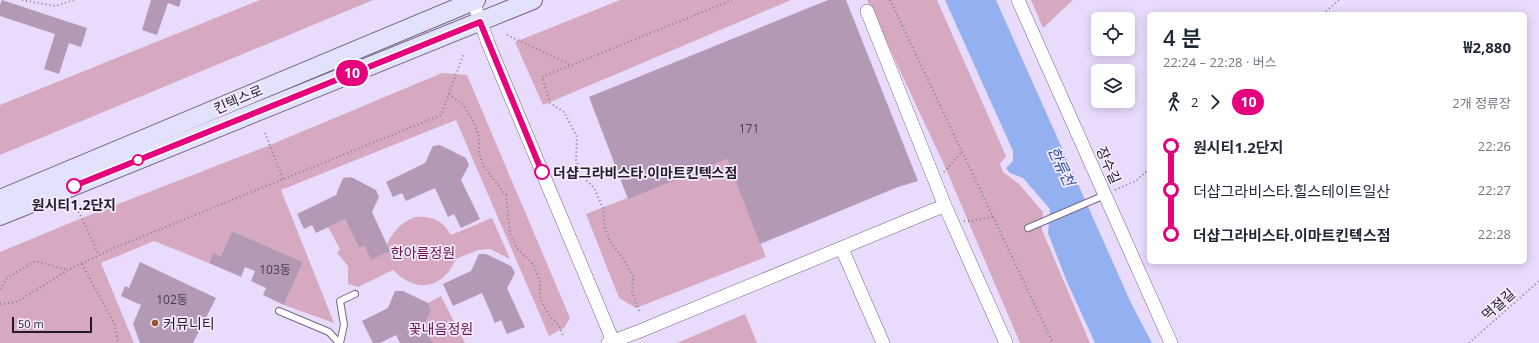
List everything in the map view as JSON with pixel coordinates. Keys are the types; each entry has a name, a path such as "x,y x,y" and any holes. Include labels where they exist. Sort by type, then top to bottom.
{"main road":[{"name":"킨텍스로","path":"0,198 473,0"},
{"name":"킨텍스로","path":"0,216 533,0"}],"street":[{"path":"473,0 480,22 611,342 945,206"},
{"name":"장수길","path":"1018,0 1171,343"},
{"path":"866,11 945,206 1006,343"},
{"path":"842,248 883,343"}],"lane":[{"path":"1028,228 1105,195"},
{"path":"340,343 344,325 340,301 355,294"},
{"path":"279,310 329,332 340,343"}],"path":[{"path":"22,0 55,6 74,0"},
{"path":"639,311 632,292 633,276 623,258 610,242 605,228 603,208 594,188 581,175 576,160 577,137 564,112 550,103 542,77 732,0"},
{"path":"890,0 1053,343"},
{"path":"1325,12 1339,0"},
{"path":"507,35 571,65"},
{"path":"0,304 17,302 68,270 99,255 441,114 464,53"},
{"path":"449,94 463,105 474,122 479,138 479,153 483,166 506,195 510,233 516,248 532,264 540,281 540,298 548,314 558,324 563,335"},
{"path":"265,133 283,179"},
{"path":"944,173 962,152"},
{"path":"1105,195 1136,181 1147,171"},
{"path":"77,208 99,255"},
{"path":"964,220 970,221 993,218"},
{"path":"0,289 7,278 35,261 68,270"},
{"path":"82,264 114,323 118,343"},
{"name":"멱절길","path":"1469,343 1539,281"}],"green space":[{"path":"260,0 373,0 0,155 0,105"},
{"path":"620,0 791,0 543,105 515,42"},
{"path":"867,0 937,0 1006,156 1000,164 1003,172 1019,184 1043,212 1042,230 1090,343 1020,343 946,169"},
{"path":"1031,0 1073,0 1043,28"},
{"path":"442,73 467,75 570,318 564,328 549,336 456,120 281,190 334,323 284,305 303,262 232,231 221,256 213,253 209,263 154,241 101,263 134,343 0,343 0,252 82,218 270,145"},
{"path":"727,159 766,257 636,308 619,298 586,214"},
{"name":"한아름정원","path":"415,217 427,217 440,222 451,235 492,218 510,259 490,249 478,250 456,259 451,269 444,277 428,285 411,283 402,278 393,270 358,287 348,284 348,266 337,253 340,249 328,227 345,219 359,248 365,246 372,259 390,251 387,244 392,235 402,224"},
{"name":"꽃내음정원","path":"441,296 465,343 433,343 424,326 431,310 428,303"},
{"path":"745,314 757,343 677,343"}],"water":[{"name":"한류천","path":"945,0 996,0 1131,303 1152,343 1095,343 1067,282 1048,233 1050,209 1023,178 1010,173 1006,168 1013,161 1013,151"}],"building":[{"path":"2,0 87,28 81,47 69,43 59,74 44,69 55,34 0,16 0,5"},
{"path":"151,0 181,0 179,7 168,3 157,35 142,30"},
{"path":"828,0 846,0 918,181 898,187 760,244 727,159 628,199 589,97"},
{"path":"440,145 466,158 469,165 461,180 480,219 461,228 454,214 448,217 435,188 406,201 402,193 393,197 386,182 425,163 433,146"},
{"path":"351,177 376,190 379,197 372,212 390,251 371,260 365,246 359,248 345,219 316,233 312,225 304,229 297,214 336,195 343,178"},
{"path":"232,231 303,262 284,305 263,295 266,288 251,281 255,271 245,267 241,277 209,263 213,253 221,256"},
{"path":"479,254 486,254 511,266 515,273 507,288 525,327 507,334 501,320 495,323 482,293 453,306 443,284 471,271"},
{"path":"140,262 216,298 193,343 140,343 133,324 141,305 121,296 125,286 129,288"},
{"path":"395,291 403,291 428,303 431,310 424,326 433,343 400,343 396,335 380,343 373,343 362,321 388,308"}],"bus line":[{"name":"10","path":"74,186 480,22 542,172"}],"place":[{"name":"더샵그라비스타.이마트킨텍스점","path":"542,172"},
{"name":"원시티1.2단지","path":"74,186"},
{"name":"커뮤니티","path":"155,323"}]}
